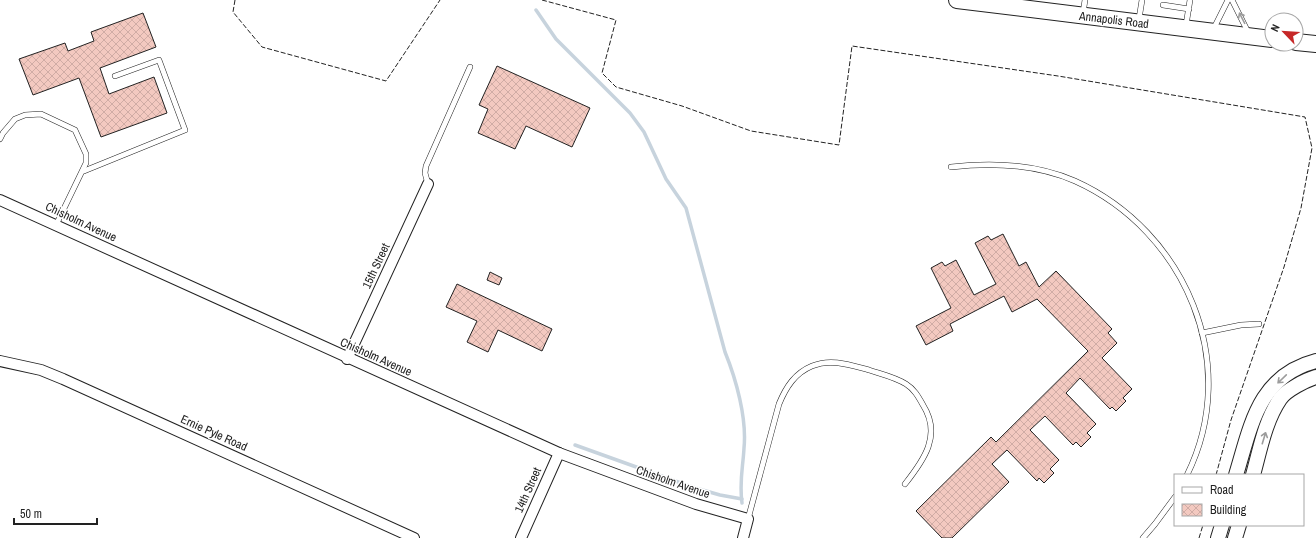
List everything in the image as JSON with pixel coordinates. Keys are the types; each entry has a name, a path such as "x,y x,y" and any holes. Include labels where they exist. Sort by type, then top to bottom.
{"main road":[{"name":"Annapolis Road","path":"957,0 1039,8 1084,8 1138,22 1264,38"},
{"path":"1304,43 1316,44"}],"street":[{"name":"15th Street","path":"347,359 428,184"},
{"name":"Chisholm Avenue","path":"0,200 347,359 559,453 689,501 748,519"},
{"name":"Ernie Pyle Road","path":"0,361 41,370 63,379 414,538"},
{"path":"1236,474 1254,414 1266,394 1287,374 1316,361"},
{"path":"1253,474 1269,420 1280,398 1305,380 1316,377"},
{"name":"14th Street","path":"521,538 559,453"},
{"path":"743,538 748,519"},
{"path":"1218,538 1222,526"},
{"path":"1235,538 1239,526"}],"lane":[{"path":"1138,22 1142,0"},
{"path":"1186,28 1190,0"},
{"path":"1212,32 1228,0"},
{"path":"1232,0 1251,36"},
{"path":"1163,5 1189,9"},
{"path":"84,171 185,130 160,60 115,76"},
{"path":"428,184 425,173 426,166 470,67"},
{"path":"0,139 15,119 35,113 42,114 75,130 86,154 84,171 56,225"},
{"path":"951,167 997,164 1040,170 1074,181 1110,200 1140,224 1165,252 1188,291 1202,333 1208,373 1206,409 1200,439 1187,474"},
{"path":"1202,333 1241,325 1259,324"},
{"path":"748,519 780,404 786,389 801,372 824,363 850,364 904,382 913,388 929,413 932,429 924,460 905,484"},
{"path":"1143,538 1159,520 1174,498"}],"building":[{"path":"143,13 156,47 100,68 109,94 154,77 167,113 101,137 79,78 33,95 19,59 65,43 68,51 94,41 91,32"},
{"path":"497,66 590,108 572,147 526,126 515,149 478,133 488,109 479,105"},
{"path":"1003,234 1019,266 1026,262 1039,287 1056,271 1112,329 1108,333 1117,343 1102,358 1132,389 1123,398 1126,401 1116,411 1112,407 1110,409 1080,378 1066,393 1096,424 1087,433 1091,437 1081,447 1076,442 1073,445 1045,416 1030,430 1059,460 1050,469 1054,473 1044,483 1039,478 1037,481 1007,450 992,464 1009,482 952,538 942,538 916,511 991,437 996,442 1088,351 1037,299 1012,312 1004,296 950,324 953,331 926,345 916,326 951,308 931,268 942,262 945,266 956,260 974,295 996,284 975,243 988,236 991,240"},
{"path":"490,272 502,278 499,285 487,280"},
{"path":"457,284 552,329 542,351 498,330 488,352 467,342 477,321 446,307"}],"waterway":[{"path":"536,10 556,39 630,113 644,132 666,179 686,208 725,352 740,399 744,424 744,455 741,481 742,503"},
{"path":"575,445 692,487 720,495 742,499"}],"fence":[{"path":"235,0 233,12 262,47 386,81 440,0"},
{"path":"542,0 616,20 602,73 616,87 682,106 751,131 839,145 852,46 1058,76 1305,117 1312,148 1301,208 1284,267 1231,420 1216,474"},
{"path":"1199,538 1203,526"}]}
